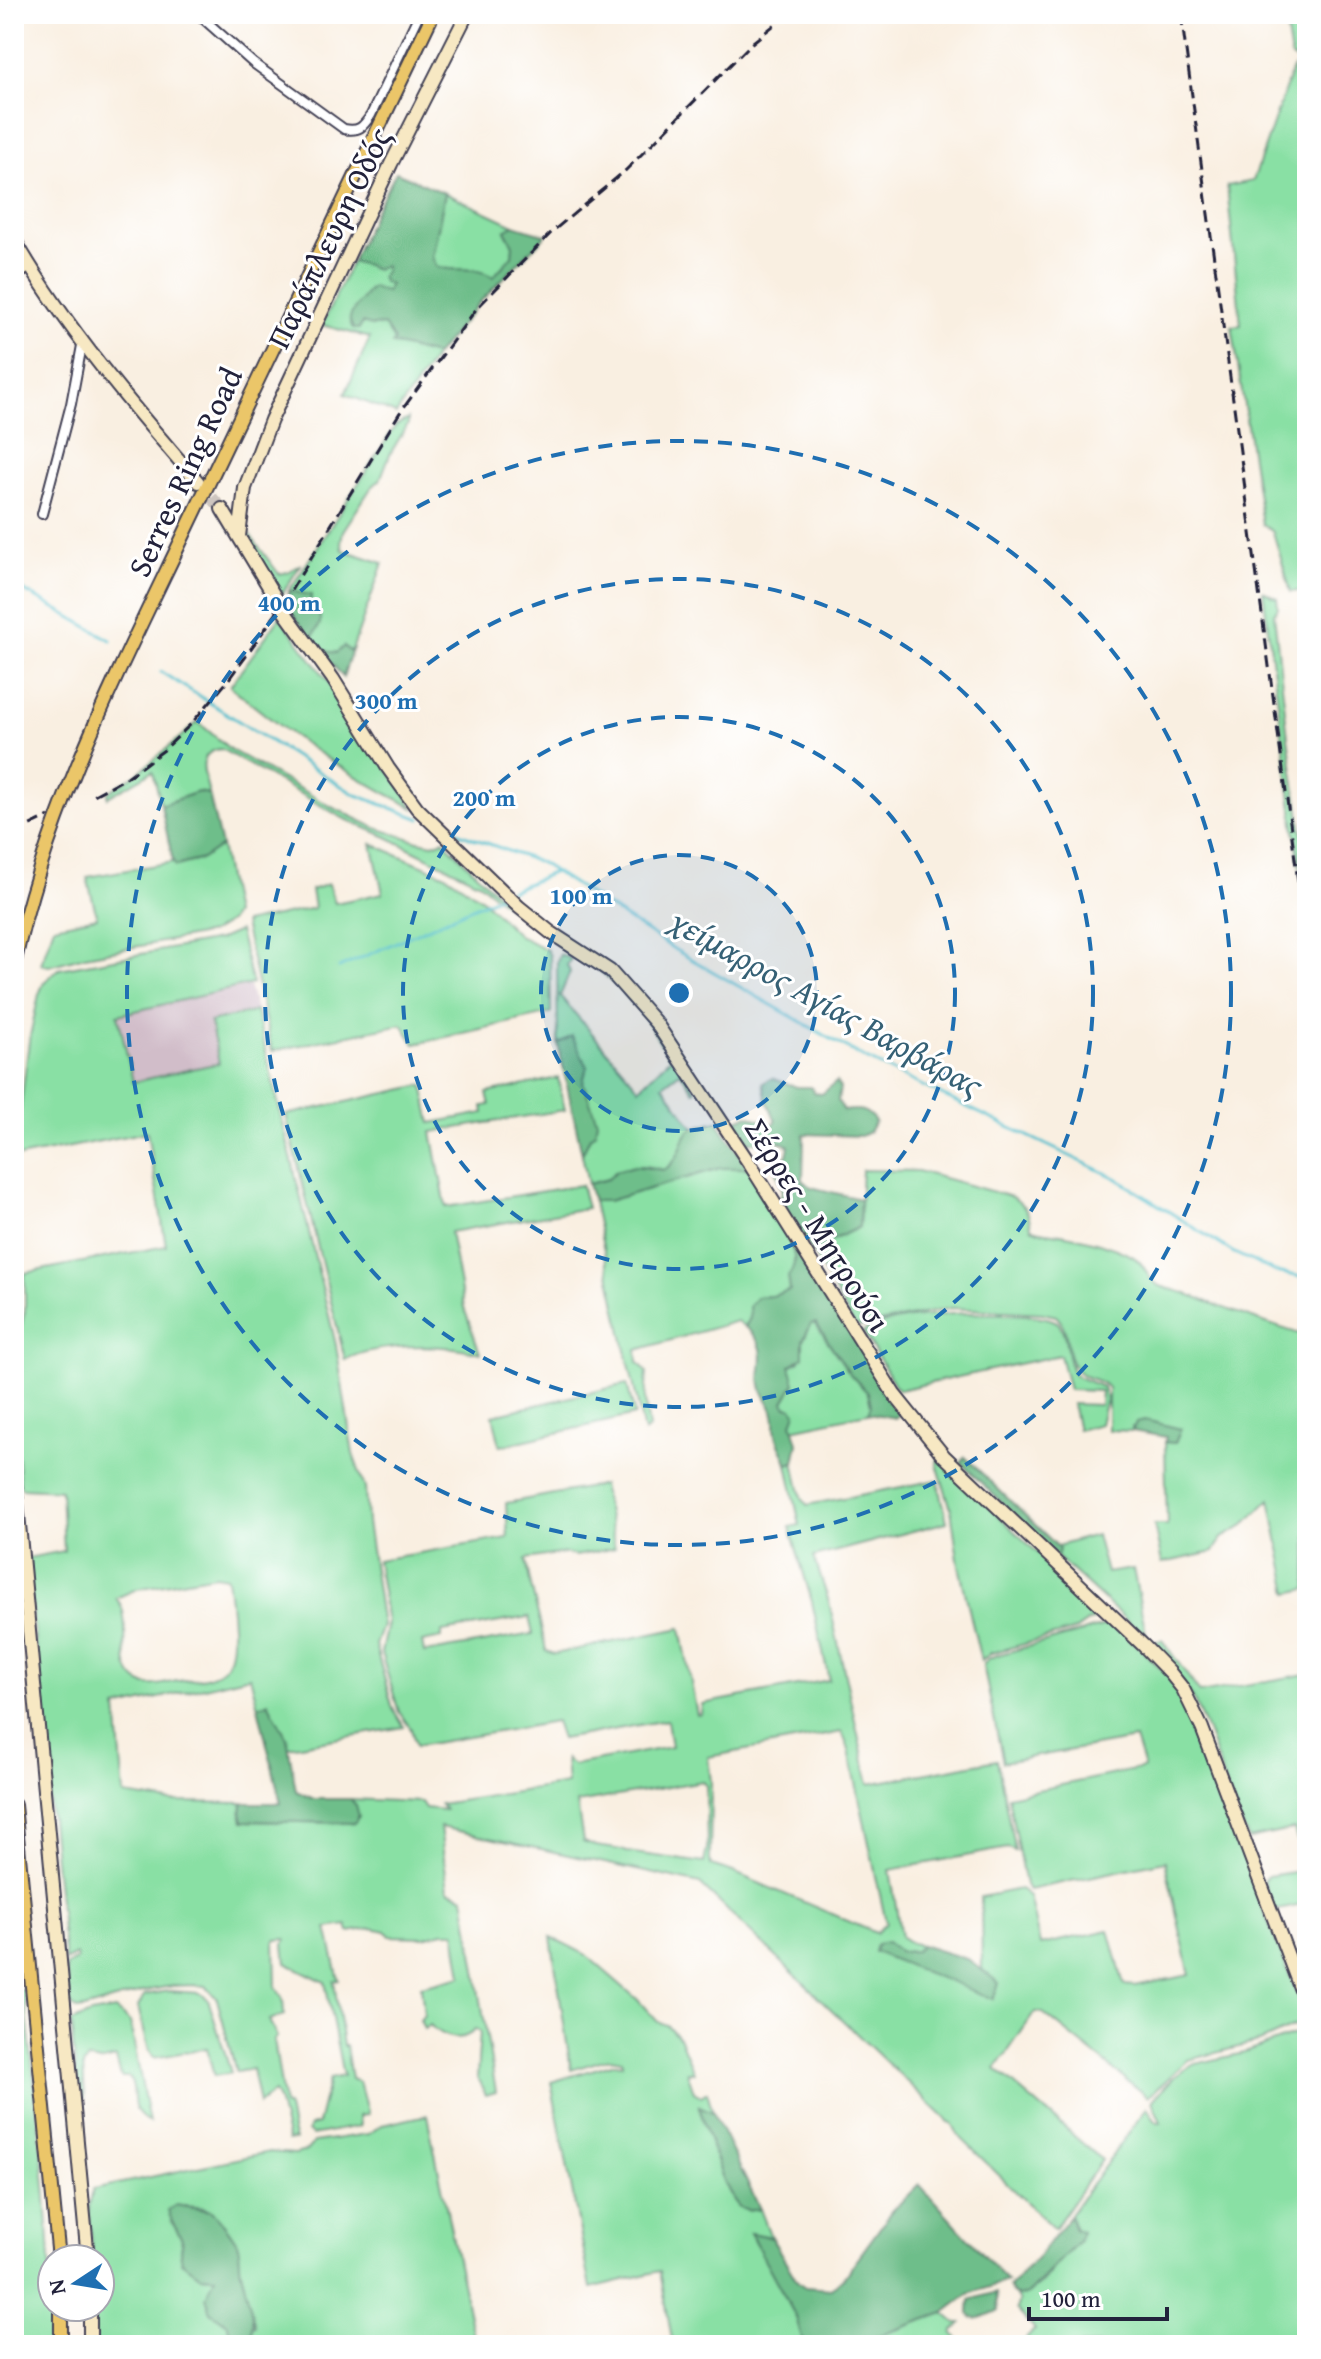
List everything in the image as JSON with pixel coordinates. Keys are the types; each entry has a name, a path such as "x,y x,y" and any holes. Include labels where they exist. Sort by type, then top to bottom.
{"main road":[{"name":"Serres Ring Road","path":"14,965 40,866 79,761 303,282 433,14"},
{"path":"14,1805 57,2243"},
{"path":"61,2323 61,2345"}],"street":[{"path":"198,14 270,77 344,129 354,131 363,127 371,115 419,14"},
{"name":"Παράπλευρη Οδός","path":"239,536 245,488 271,420 391,164 467,14"},
{"path":"14,239 29,265 83,339 198,482"},
{"path":"14,276 29,265"},
{"path":"42,514 71,404 83,339"},
{"name":"Σέρρες - Μητρούσι","path":"222,509 281,607 333,679 388,768 417,808 519,907 550,932 595,959 629,990 680,1056 886,1383 915,1423 1001,1511 1143,1645 1183,1689 1202,1728 1307,2006"},
{"path":"14,1471 86,2243"},
{"path":"90,2323 90,2345"}],"shaded area":[{"path":"249,986 256,1011 210,1022 220,1063 133,1083 118,1015"}],"green space":[{"path":"1284,14 1307,14 1307,68 1291,57"},
{"path":"1293,67 1307,76 1307,590 1291,592 1273,532 1262,524 1232,326 1241,325 1227,186 1253,181"},
{"path":"396,172 445,193 432,257 437,267 478,271 493,277 512,256 513,245 505,230 514,225 546,235 479,303 436,355 392,344 394,340 384,325 362,323 359,329 353,329 350,320 372,287 386,292 390,284 383,282 381,276 385,266 377,269 352,261"},
{"path":"445,193 514,225 505,231 513,245 512,256 493,277 436,267 432,258"},
{"path":"352,261 377,269 385,266 391,284 386,292 368,290 364,301 356,308 362,323 384,325 394,340 393,344 436,355 396,414 345,394 370,338 322,325"},
{"path":"408,419 380,480 371,488 343,531 343,550 383,563 352,650 325,651 311,639 320,624 310,607 311,595 289,591 396,425"},
{"path":"244,527 279,574 301,564 281,596 248,543"},
{"path":"289,591 311,595 310,607 320,616 320,624 311,639 288,608"},
{"path":"1263,591 1277,598 1278,607 1274,614 1288,738 1307,848 1302,850 1300,867 1307,876 1307,921"},
{"path":"280,617 337,693 414,808 318,753 230,686"},
{"path":"344,646 352,650 343,677 320,650 336,653"},
{"path":"198,722 231,750 334,808 376,828 418,841 433,844 443,840 489,886 532,922 516,913 480,883 343,818 221,749 213,751 204,760 209,794 198,792 161,805 153,771 108,797 108,792 138,773"},
{"path":"198,792 209,794 221,846 202,859 176,866 161,805"},
{"path":"372,844 446,875 482,899 518,935 547,950 550,956 551,1013 415,1044 402,1024 272,1051 244,923 314,908 311,890 328,884 335,903 383,893"},
{"path":"221,846 234,914 229,922 211,933 85,956 49,966 41,964 54,926 97,917 87,877 173,862 177,866 202,859"},
{"path":"239,931 252,984 118,1015 133,1082 219,1063 210,1022 256,1011 336,1345 353,1454 365,1488 382,1626 375,1645 393,1709 404,1727 288,1747 287,1738 268,1703 258,1707 250,1676 117,1708 124,1795 171,1802 243,1803 243,1821 353,1823 356,1805 350,1799 421,1802 425,1808 445,1810 440,1804 567,1784 565,1759 573,1765 671,1747 667,1720 561,1739 555,1722 416,1746 411,1729 399,1712 381,1653 387,1623 377,1560 508,1538 506,1503 602,1485 615,1548 576,1556 564,1553 526,1559 546,1651 554,1654 681,1628 697,1715 701,1714 702,1704 829,1680 812,1602 790,1527 800,1525 787,1464 794,1462 802,1497 807,1505 938,1480 947,1522 814,1557 829,1602 869,1784 997,1760 1015,1851 1008,1848 890,1870 901,1937 907,1942 921,1945 916,1952 874,1952 989,1976 982,1969 981,1897 1020,1889 1029,1896 1040,1945 1109,1930 1124,1985 1134,1986 1190,1975 1165,1861 1028,1890 1025,1885 1008,1796 1144,1768 1135,1739 1003,1762 983,1665 997,1655 1101,1627 1111,1620 1165,1673 1182,1696 1306,2015 1303,2022 1262,2041 1188,2060 1148,2097 1042,2012 1035,2012 996,2069 1102,2160 1054,2229 959,2136 952,2123 700,1884 440,1827 448,1890 464,1897 496,2092 486,2095 477,2078 480,2031 475,2030 464,2037 452,2037 430,2025 424,2029 420,2020 424,2015 421,1986 462,1976 455,1932 424,1937 390,1936 386,1931 372,1928 349,1932 347,1925 327,1928 339,1980 334,1981 343,2046 346,2046 351,2079 359,2082 368,2115 359,2116 360,2126 312,2135 308,2131 310,2126 318,2124 329,2079 343,2076 325,1982 286,1963 286,1939 275,1940 276,1987 283,1999 284,2015 269,2020 277,2037 274,2040 284,2106 287,2106 295,2140 288,2141 274,2092 259,2104 252,2069 236,2072 217,1999 206,1986 159,1988 77,2010 70,2004 66,1967 77,1959 76,1955 65,1961 47,1779 48,1772 55,1772 55,1767 47,1767 27,1558 64,1551 61,1490 22,1488 20,1485 14,1420 14,1352 25,1311 25,1273 166,1246 147,1132 14,1158 29,1041 44,982 59,969 218,940","holes":["215,1575 227,1577 232,1641 230,1654 220,1671 199,1678 151,1685 136,1680 127,1665 124,1616 116,1598 137,1589","529,1617 533,1634 424,1653 422,1642 442,1638 442,1632","842,1732 849,1750 886,1923 876,1933 711,1865 708,1757","702,1781 706,1786 707,1849 704,1863 583,1842 577,1803"]},
{"path":"562,949 591,959 619,988 584,958 573,956"},
{"path":"560,954 571,959 567,965 570,972 560,996 639,1088 670,1058 646,1019 621,990 646,1016 696,1090 680,1072 663,1085 694,1128 675,1160 664,1170 635,1166 616,1171 608,1179 588,1184 582,1154 590,1137 583,1082 587,1067 575,1045 564,1040 558,1044 557,962"},
{"path":"572,1036 587,1066 583,1082 597,1121 595,1133 582,1154 558,1044"},
{"path":"558,1078 565,1110 432,1132 446,1207 581,1185 587,1208 450,1232 464,1308 480,1353 449,1347 411,1346 374,1350 345,1360 286,1115 423,1085 431,1123 484,1113 483,1106 490,1105 487,1093"},
{"path":"772,1078 797,1087 811,1087 814,1093 822,1094 836,1082 840,1088 838,1101 844,1111 862,1111 875,1121 869,1132 861,1136 804,1134 803,1180 811,1187 860,1199 859,1227 824,1244 821,1251 814,1254 779,1200 783,1191 776,1168 787,1155 789,1146 767,1140 744,1144 731,1123 748,1115 773,1125 776,1121 763,1083"},
{"path":"717,1121 749,1168 720,1168 608,1201 593,1201 588,1184 608,1179 616,1171 635,1166 664,1170 679,1153 688,1132"},
{"path":"720,1168 749,1168 792,1237 790,1241 795,1259 791,1291 757,1297 745,1327 737,1321 637,1350 638,1362 647,1372 645,1401 649,1428 644,1432 593,1201 608,1201"},
{"path":"862,1170 918,1171 1012,1197 1026,1210 1031,1228 1115,1248 1137,1259 1160,1286 1307,1336 1307,1589 1289,1593 1270,1499 1242,1527 1222,1538 1214,1552 1162,1563 1154,1525 1167,1525 1165,1442 1175,1443 1178,1434 1132,1427 1132,1431 1108,1430 1108,1388 1076,1369 1064,1328 1056,1316 951,1308 860,1327 854,1325 814,1254 821,1251 824,1244 859,1227"},
{"path":"792,1237 902,1411 895,1418 868,1413 871,1405 868,1393 851,1375 816,1323 811,1324 803,1340 803,1357 790,1366 795,1383 784,1402 785,1406 796,1412 792,1423 798,1443 794,1462 787,1464 775,1432 773,1412 761,1383 762,1352 745,1327 750,1318 749,1306 757,1297 790,1290 788,1276 794,1259"},
{"path":"967,1313 1043,1317 1059,1324 1073,1372 1103,1387 1106,1399 1100,1424 1078,1430 1072,1404 1100,1405 1101,1391 1069,1390 1060,1355 898,1390 863,1332 899,1320"},
{"path":"815,1323 851,1375 868,1393 871,1405 868,1413 792,1429 784,1402 789,1394 790,1366 800,1361 803,1340 811,1324"},
{"path":"627,1384 635,1415 500,1446 493,1415"},
{"path":"1145,1420 1181,1429 1175,1443 1165,1442 1166,1437 1132,1431 1136,1422"},
{"path":"965,1457 1057,1546 1057,1557 961,1463"},
{"path":"938,1458 1104,1616 1076,1630 991,1653 981,1661"},
{"path":"1096,1535 1106,1573 1133,1569 1147,1639 1057,1557 1057,1546"},
{"path":"1162,1640 1200,1693 1307,1674 1307,1838 1297,1840 1294,1829 1249,1839 1199,1712 1170,1665 1149,1644"},
{"path":"268,1702 287,1738 296,1791 314,1799 350,1799 356,1805 359,1816 354,1823 243,1821 243,1803 281,1803 258,1707"},
{"path":"1307,1870 1307,1904 1273,1911 1263,1880 1268,1876"},
{"path":"551,1937 585,1954 680,2039 694,2072 687,2071 694,2092 701,2096 707,2092 713,2112 699,2107 723,2177 741,2208 760,2209 771,2237 751,2234 796,2317 804,2345 673,2345 660,2271 591,2288 551,2082 615,2063 622,2064 622,2060 610,2058 571,2070"},
{"path":"887,1942 900,1952 916,1951 921,1945 969,1960 999,1983 993,1999 874,1952 876,1944"},
{"path":"14,1990 24,1990 49,2243 36,2243 36,2323 52,2323 52,2345 14,2345 14,2204 20,2204 14,2155"},
{"path":"169,1991 200,1993 208,1999 231,2073 214,2076 207,2048 154,2058 148,2047 138,2007 145,1995"},
{"path":"115,2010 130,2022 149,2122 137,2112 132,2084 129,2077 121,2077 116,2058 99,2062 88,2059 83,2066 85,2099 78,2099 71,2022 91,2014"},
{"path":"1307,2030 1307,2345 1019,2345 1035,2330 1016,2309 1019,2300 1015,2295 1024,2295 1033,2290 1051,2272 1076,2230 1070,2215 1147,2107 1156,2122 1161,2122 1152,2101 1173,2078 1191,2065 1244,2053"},
{"path":"699,2106 713,2112 760,2209 745,2210 735,2202 716,2161"},
{"path":"427,2115 475,2345 94,2345 94,2323 116,2323 116,2243 92,2243 89,2207 93,2189 269,2152 295,2154 306,2151 314,2142 368,2134 382,2125","holes":["186,2206 205,2208 225,2225 237,2243 255,2326 230,2334 228,2324 221,2319 215,2277 201,2276 180,2251 182,2239 172,2222"]},
{"path":"919,2184 1007,2281 969,2294 944,2313 852,2345 804,2345 796,2317 750,2233 771,2237 798,2282 805,2287 831,2289 844,2277 893,2210"},
{"path":"176,2205 212,2211 236,2241 253,2329 250,2338 243,2342 231,2339 228,2324 211,2312 206,2297 215,2277 201,2276 182,2262 182,2239 168,2210"},
{"path":"1070,2215 1075,2230 1082,2232 1078,2242 1028,2294 1014,2294 1009,2287"},
{"path":"996,2292 998,2311 973,2318 969,2313 970,2300"},
{"path":"944,2313 956,2323 961,2323 953,2332 962,2345 852,2345"}],"waterway":[{"name":"χείμαρρος Αγίας Βαρβάρας","path":"14,585 111,640"},
{"name":"χείμαρρος Αγίας Βαρβάρας","path":"161,672 354,794 421,819"},
{"name":"χείμαρρος Αγίας Βαρβάρας","path":"443,827 541,863 677,951 868,1060 1116,1178 1234,1253 1276,1272 1307,1278"},
{"path":"510,891 554,872"},
{"path":"339,968 503,894"}],"tunnel":[{"path":"200,484 222,509"}],"railway":[{"path":"94,795 126,778 164,750 226,683 281,607 399,414 477,308 553,231 626,170 753,42 788,14"},
{"path":"1181,14 1307,948"},
{"path":"14,833 49,816"}]}
